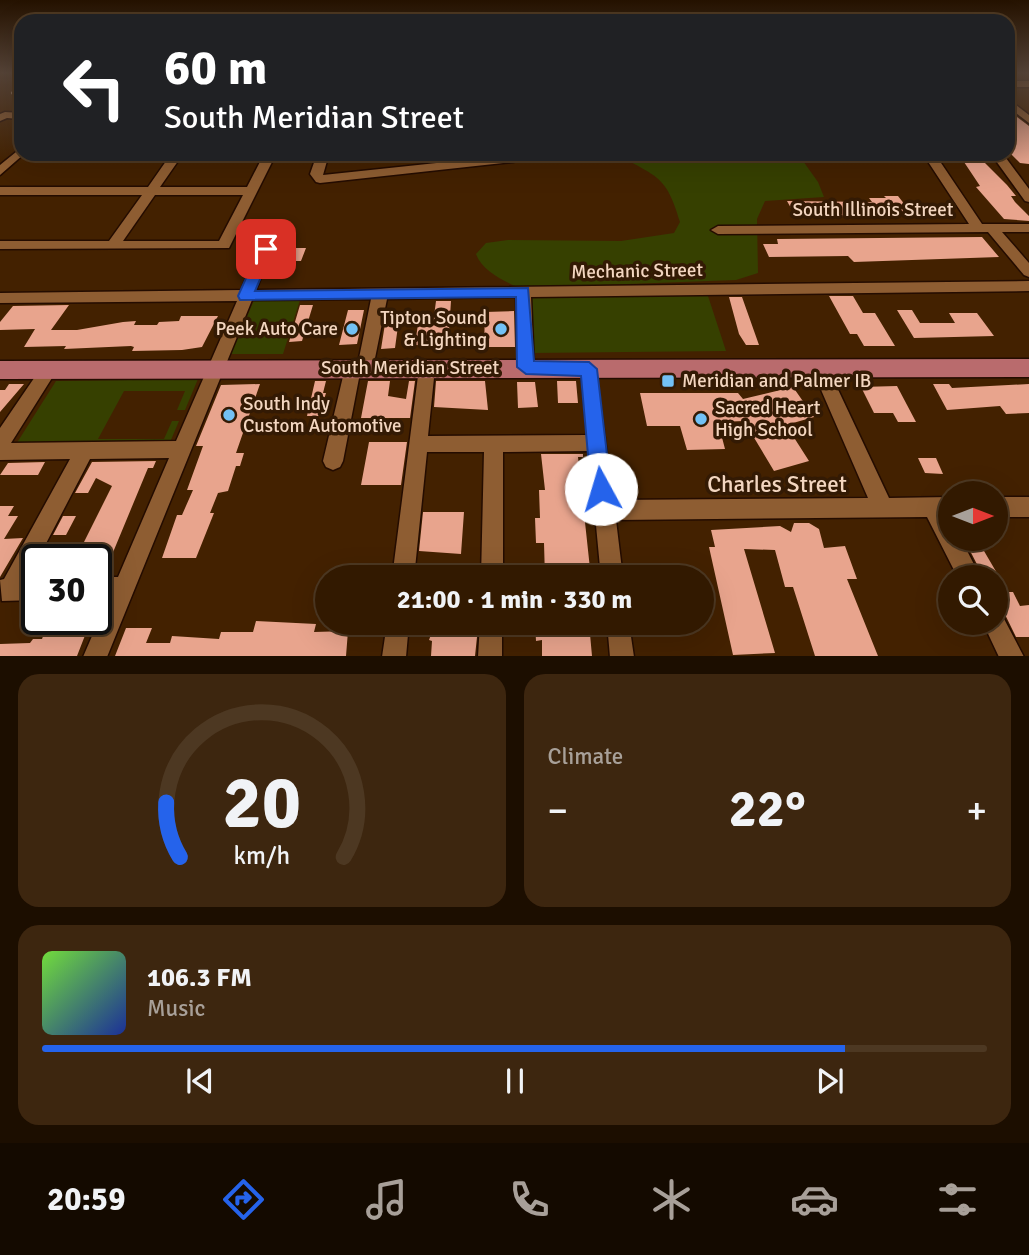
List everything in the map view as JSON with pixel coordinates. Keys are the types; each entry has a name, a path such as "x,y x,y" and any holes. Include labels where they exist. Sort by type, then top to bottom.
{"main road":[{"name":"South Meridian Street","path":"0,370 1029,368"}],"street":[{"path":"1015,108 1029,120"},
{"path":"0,172 14,158"},
{"path":"113,246 172,161"},
{"path":"0,245 225,245 266,161"},
{"path":"321,161 316,174 320,180 495,161"},
{"path":"934,161 985,229 1029,272"},
{"path":"1002,161 1029,198"},
{"path":"0,191 251,191"},
{"name":"South Illinois Street","path":"718,230 1029,228"},
{"path":"95,656 266,249"},
{"name":"Mechanic Street","path":"0,298 1029,286"},
{"path":"523,292 526,367"},
{"path":"333,461 380,294"},
{"path":"404,565 427,368"},
{"path":"589,369 610,565"},
{"path":"820,369 883,508"},
{"path":"0,444 49,370"},
{"path":"418,444 596,443"},
{"path":"492,565 494,444"},
{"path":"0,452 181,449"},
{"path":"5,590 84,451"},
{"name":"Charles Street","path":"604,510 938,507"},
{"path":"1008,507 1029,507"},
{"path":"112,587 124,587"},
{"path":"394,656 397,635"},
{"path":"490,656 491,635"},
{"path":"619,635 622,656"},
{"path":"1001,635 1012,656"}],"green space":[{"path":"630,161 803,161 818,182 824,197 765,201 757,219 758,273 736,280 519,288 494,275 483,266 476,254 486,243 508,240 621,241 674,233 680,222 675,206 664,186 651,173"},
{"path":"707,293 726,351 530,353 528,294"},
{"path":"255,298 300,300 283,354 231,354"},
{"path":"198,379 185,410 177,410 185,391 124,391 98,439 164,439 172,421 179,421 168,447 13,449 56,381"}],"building":[{"path":"1015,117 1029,126 1029,164 1020,163 1015,158"},
{"path":"963,161 983,161 1016,196 1011,196 1029,216 1029,221 1004,219 976,187 980,186"},
{"path":"884,196 898,196 913,215 796,217 787,201 872,202 869,198 886,198"},
{"path":"982,237 999,257 854,262 848,256 769,257 763,244 778,244 777,239"},
{"path":"285,248 306,248 301,261 294,261 290,271 276,271"},
{"path":"829,296 853,296 863,313 875,313 895,346 864,346 857,334 850,334"},
{"path":"729,297 742,297 759,345 746,345 739,334"},
{"path":"436,301 451,301 448,346 415,345 418,324 433,324"},
{"path":"69,305 51,330 77,330 136,321 134,325 157,325 159,322 179,321 181,316 218,316 202,347 182,350 132,351 134,347 131,346 64,349 66,346 24,347 35,329 0,330 0,322 13,306"},
{"path":"300,305 313,305 302,341 289,342"},
{"name":"Peek Auto Care","path":"348,310 364,310 357,344 339,345"},
{"path":"897,310 912,310 920,323 955,323 949,313 977,313 994,336 914,338"},
{"path":"387,311 400,311 395,348 381,349"},
{"name":"Tipton Sound & Lighting","path":"514,311 515,347 484,347 485,312"},
{"path":"315,381 326,381 323,393 326,393 319,416 307,416"},
{"path":"368,381 390,381 388,396 406,399 409,381 415,381 410,418 361,418"},
{"path":"436,381 485,381 488,410 434,407"},
{"path":"557,381 576,381 578,403 558,403"},
{"path":"517,382 535,382 538,407 518,408"},
{"path":"9,384 24,384 0,412 0,390 5,390"},
{"path":"260,384 236,453 244,453 240,466 236,466 228,491 218,493 210,513 214,513 196,558 162,558 177,515 182,515 193,490 187,490 203,446 196,446 221,385"},
{"path":"933,384 949,384 952,388 1029,384 1029,413 1006,414 1000,406 947,410"},
{"path":"897,386 916,422 898,422 893,413 874,413 861,387"},
{"path":"793,387 814,417 786,425 809,461 774,471 744,421 718,422 725,449 687,450 680,426 647,426 640,393 738,393 743,399"},
{"path":"369,442 407,442 401,485 361,485"},
{"path":"541,454 583,454 583,457 578,457 590,565 545,565 544,543 536,543 535,518 540,518 539,490 545,490"},
{"path":"918,458 936,458 943,474 925,473"},
{"path":"156,461 153,468 148,468 112,555 112,544 83,544 112,486 96,478 88,493 75,493 92,462"},
{"path":"45,462 38,475 0,475 8,463"},
{"path":"0,506 14,506 8,516 18,516 4,539 23,538 0,577"},
{"path":"423,512 464,512 461,554 419,551"},
{"path":"63,516 76,516 66,535 53,535"},
{"path":"794,523 809,523 819,529 824,548 845,546 857,579 847,579 878,656 815,656 793,587 785,587 775,550 744,549 775,653 733,655 709,547 715,547 711,530 780,526 791,532"},
{"path":"970,551 984,551 992,565 977,565"},
{"path":"1008,592 1013,592 1020,606 1029,605 1029,637 1016,637 1008,621"},
{"path":"256,621 315,624 315,635 348,635 346,656 115,656 126,628 152,628 146,643 170,643 172,636 219,639 221,632 253,632"},
{"path":"44,635 85,635 77,656 0,656 0,644 30,643 33,639 42,639"},
{"path":"431,635 477,637 475,656 431,656 432,641 429,640"},
{"path":"536,635 590,635 592,656 542,656 542,640 536,641"}],"place":[{"name":"Peek Auto Care","path":"352,329"},
{"name":"Tipton Sound & Lighting","path":"501,329"},
{"name":"Meridian and Palmer IB","path":"668,381"},
{"name":"South Indy Custom Automotive","path":"229,415"},
{"name":"Sacred Heart High School","path":"701,419"}],"route":[{"path":"266,249 246,296 523,292 526,367 589,369 601,489"}]}
